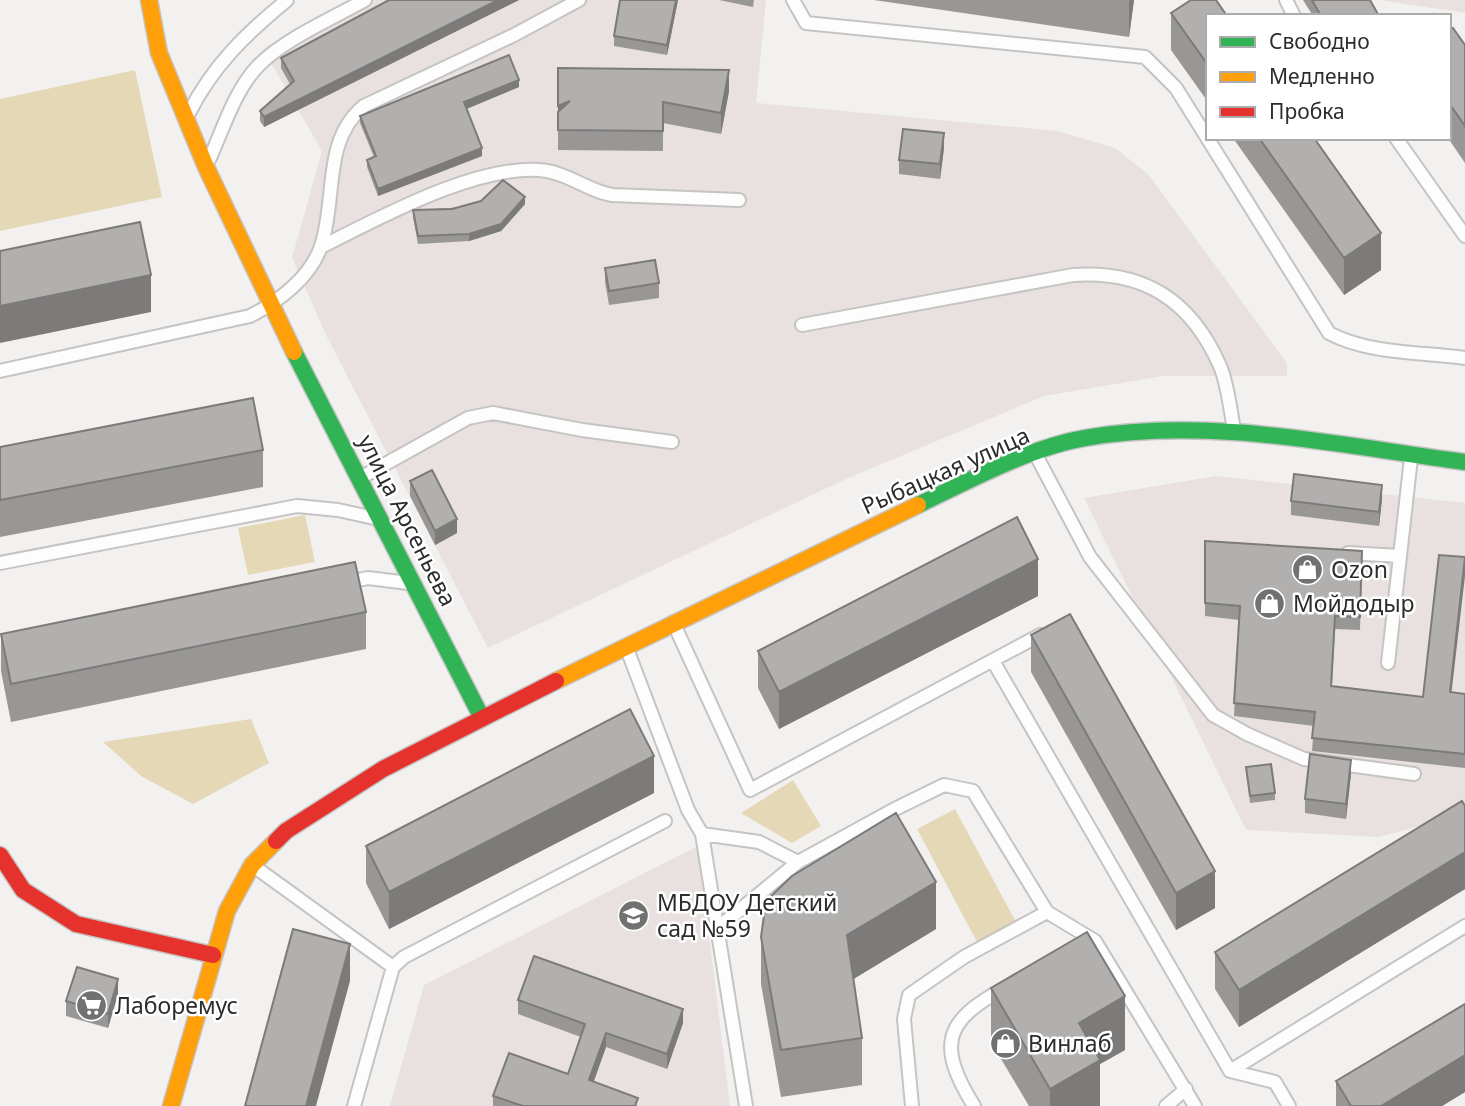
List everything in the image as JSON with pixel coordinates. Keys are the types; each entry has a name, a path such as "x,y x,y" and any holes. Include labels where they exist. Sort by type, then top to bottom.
{"main road":[{"name":"улица Арсеньева","path":"149,0 159,53 188,116 206,167 270,306 416,584 482,718"},
{"name":"Рыбацкая улица","path":"482,718 673,622 937,496 1036,453 1084,438 1155,431 1235,432 1465,462"},
{"path":"171,1106 227,911 252,865 286,831 314,810 383,769 482,718"},
{"path":"0,855 23,890 76,924 213,955"}],"lane":[{"path":"188,116 216,67 232,48 287,0"},
{"path":"206,167 234,104 258,66 310,30 365,0"},
{"path":"0,372 250,316 270,306 300,280 321,247 340,136 350,117 364,106 514,35 579,0"},
{"path":"793,0 806,23 1144,57 1176,88 1206,136"},
{"path":"1208,140 1329,333 1346,342 1367,346 1465,358"},
{"path":"1397,140 1465,236"},
{"path":"321,247 417,198 514,170 547,171 568,177 596,192 612,195 739,200"},
{"path":"802,324 1073,275 1101,273 1123,276 1168,296 1183,309 1206,340 1221,369 1235,432"},
{"path":"361,478 468,418 494,413 582,430 672,442"},
{"path":"1036,453 1090,557 1213,715 1247,734 1304,759 1414,774"},
{"path":"1388,663 1412,454"},
{"path":"0,564 297,506 338,510 383,521"},
{"path":"1335,552 1400,556"},
{"path":"327,586 368,578 416,584"},
{"path":"673,622 750,790 1040,635"},
{"path":"626,646 688,810 702,834 746,1106"},
{"path":"993,661 1230,1071 1275,1082 1290,1106"},
{"path":"719,927 798,862 944,785 973,791 1046,912 1089,944 1195,1106"},
{"path":"354,1106 393,967 404,957 665,821"},
{"path":"702,834 760,842 798,862"},
{"path":"252,865 393,967"},
{"path":"912,1106 904,1019 909,995 964,957 1046,912"},
{"path":"1230,1071 1465,926"},
{"path":"974,1106 962,1086 950,1052 956,1023 980,1002 1014,983"},
{"path":"1166,1106 1186,1089"}],"shaded area":[{"path":"348,0 766,0 756,103 1058,131 1115,148 1148,174 1287,363 1287,376 1163,376 1044,396 846,479 488,648 327,337 292,258 322,151 263,49"},
{"path":"1379,0 1465,0 1465,13"},
{"path":"135,70 162,197 0,231 0,99"},
{"path":"1216,476 1465,503 1465,827 1431,823 1379,837 1246,830 1084,498"},
{"path":"305,515 315,562 248,575 238,528"},
{"path":"251,719 269,763 193,804 141,776 103,742"},
{"path":"793,780 821,826 792,843 741,813"},
{"path":"955,809 1016,922 977,942 917,829"},
{"name":"МБДОУ Детский сад №59","path":"698,846 730,1106 390,1106 424,985"}],"building":[{"path":"389,0 498,0 264,117 260,111 294,81 281,58"},
{"path":"620,0 676,0 667,45 614,36"},
{"path":"1191,0 1216,0 1226,14 1206,14 1206,62 1171,13"},
{"path":"1312,0 1370,0 1378,14 1320,14"},
{"path":"1453,28 1465,45 1465,126 1451,106"},
{"path":"509,55 519,80 464,102 482,148 378,189 367,160 376,156 360,116"},
{"path":"558,68 729,70 721,113 663,102 663,131 558,130 558,112 570,101 558,106"},
{"path":"903,129 944,133 940,164 899,160"},
{"path":"1260,140 1315,140 1381,233 1344,258"},
{"path":"503,180 525,197 501,224 469,234 418,236 413,210 452,209 481,201"},
{"path":"140,222 151,275 0,306 0,251"},
{"path":"655,260 659,283 609,291 605,268"},
{"path":"253,398 263,450 0,500 0,447"},
{"path":"432,470 457,519 435,531 410,481"},
{"path":"1294,474 1382,485 1379,512 1291,501"},
{"path":"1017,517 1038,559 779,692 758,651"},
{"path":"1205,541 1362,551 1360,617 1335,616 1331,686 1423,697 1439,555 1465,557 1450,692 1465,694 1465,754 1312,738 1315,712 1234,703 1240,606 1205,603"},
{"path":"355,562 366,612 11,684 1,634"},
{"path":"1070,614 1215,871 1176,893 1031,635"},
{"path":"630,709 654,756 389,892 366,846"},
{"path":"1310,754 1351,760 1346,804 1305,799"},
{"path":"1271,764 1275,793 1250,796 1246,767"},
{"path":"1462,801 1465,806 1465,852 1239,990 1215,952"},
{"path":"896,813 936,882 847,935 862,1038 781,1050 761,937 766,901 792,876"},
{"path":"293,929 350,944 306,1106 245,1106"},
{"path":"1087,932 1125,996 1079,1023 1100,1060 1050,1089 991,988"},
{"path":"534,956 683,1009 667,1054 606,1033 589,1080 638,1098 635,1106 523,1106 493,1096 509,1053 568,1074 585,1024 518,1000"},
{"path":"77,967 118,979 108,1014 66,1001"},
{"path":"1465,1004 1465,1055 1381,1106 1351,1106 1336,1081"}],"traffic: fast":[{"path":"294,352 482,718"},
{"path":"918,505 1043,449 1064,442 1132,432 1180,430 1275,436 1465,462"}],"traffic: slow":[{"path":"149,0 159,53 206,167 294,352"},
{"path":"556,681 918,505"},
{"path":"171,1106 227,911 252,865 276,841"}],"traffic: jam":[{"path":"276,841 286,831 383,769 556,681"},
{"path":"0,855 23,890 76,924 213,955"}],"place":[{"name":"Ozon","path":"1308,569"},
{"name":"Мойдодыр","path":"1270,603"},
{"name":"МБДОУ Детский сад №59","path":"634,915"},
{"name":"Лаборемус","path":"92,1005"},
{"name":"Винлаб","path":"1005,1043"}]}
